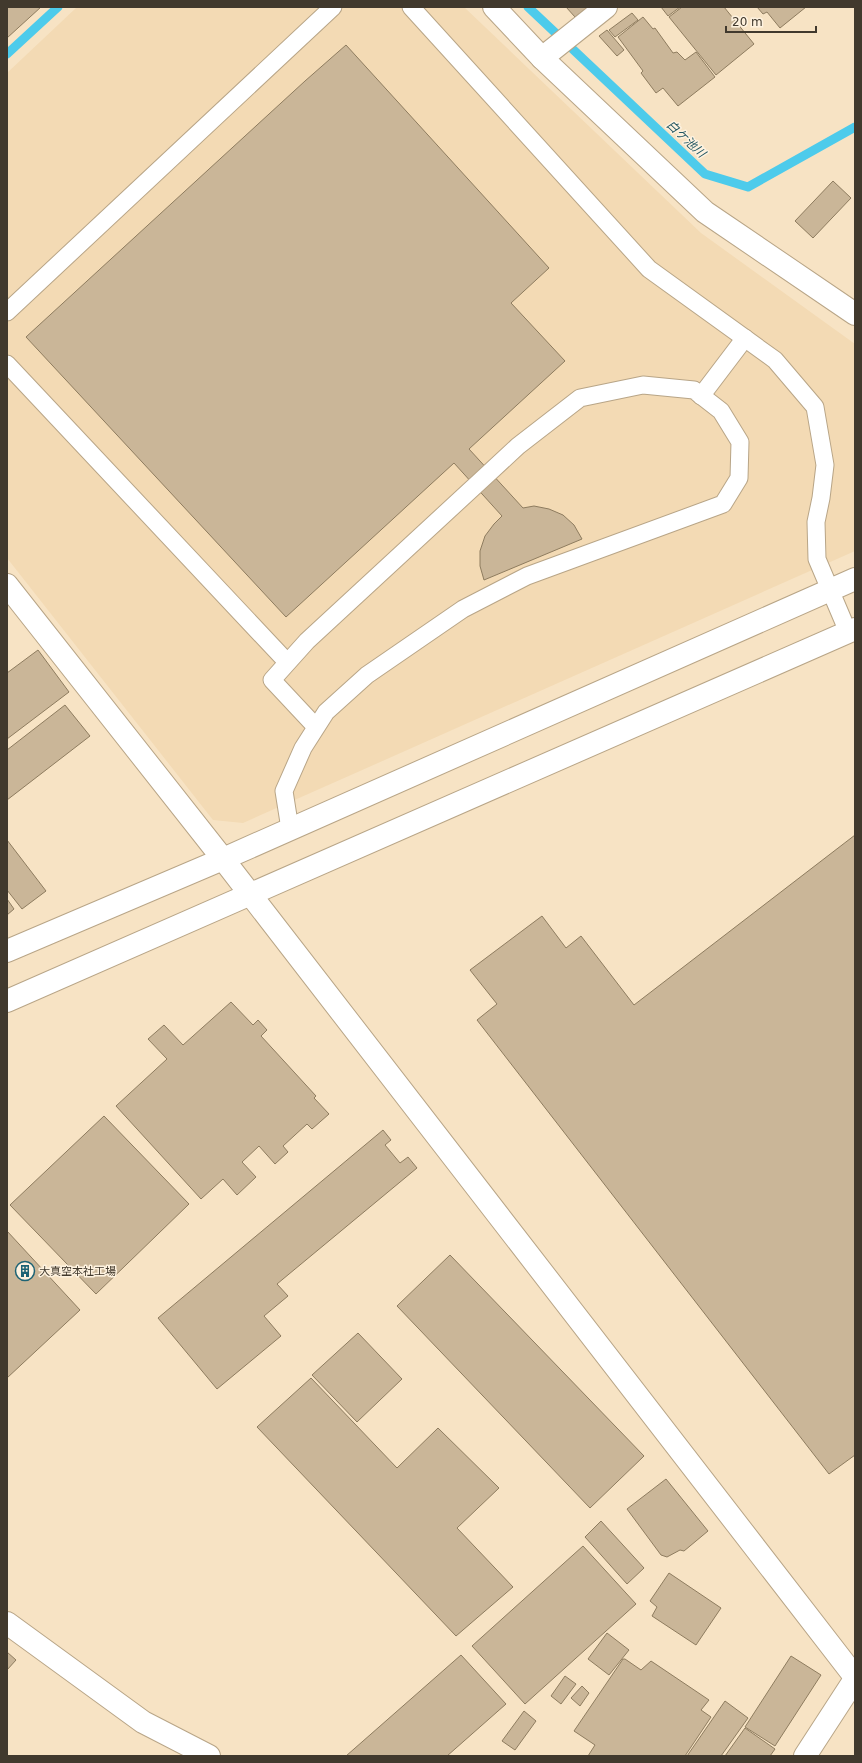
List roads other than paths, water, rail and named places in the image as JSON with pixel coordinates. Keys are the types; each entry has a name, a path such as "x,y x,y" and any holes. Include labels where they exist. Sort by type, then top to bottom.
{"street":[{"path":"494,7 542,58 705,212 855,314"},
{"path":"542,58 606,7"},
{"path":"7,951 223,859 855,579"},
{"path":"7,585 223,859 855,1678 805,1756"},
{"path":"7,1001 851,631"},
{"path":"7,1623 144,1722 208,1756"}],"lane":[{"path":"7,312 333,7"},
{"path":"411,7 649,269 775,360 814,407 825,465 816,522 817,559 830,590 851,631"},
{"path":"701,396 745,338"},
{"path":"7,364 287,662"},
{"path":"290,829 284,791 303,748 326,712 367,675 463,609 527,576 723,504 739,478 740,442 721,411 694,390 643,385 580,398 513,451 307,641 272,680 316,727"}],"waterway":[{"name":"白ケ池川","path":"7,54 58,7"},
{"name":"白ケ池川","path":"528,7 705,174 748,187 855,127"}],"place":[{"name":"大真空本社工場","path":"25,1271"}]}
